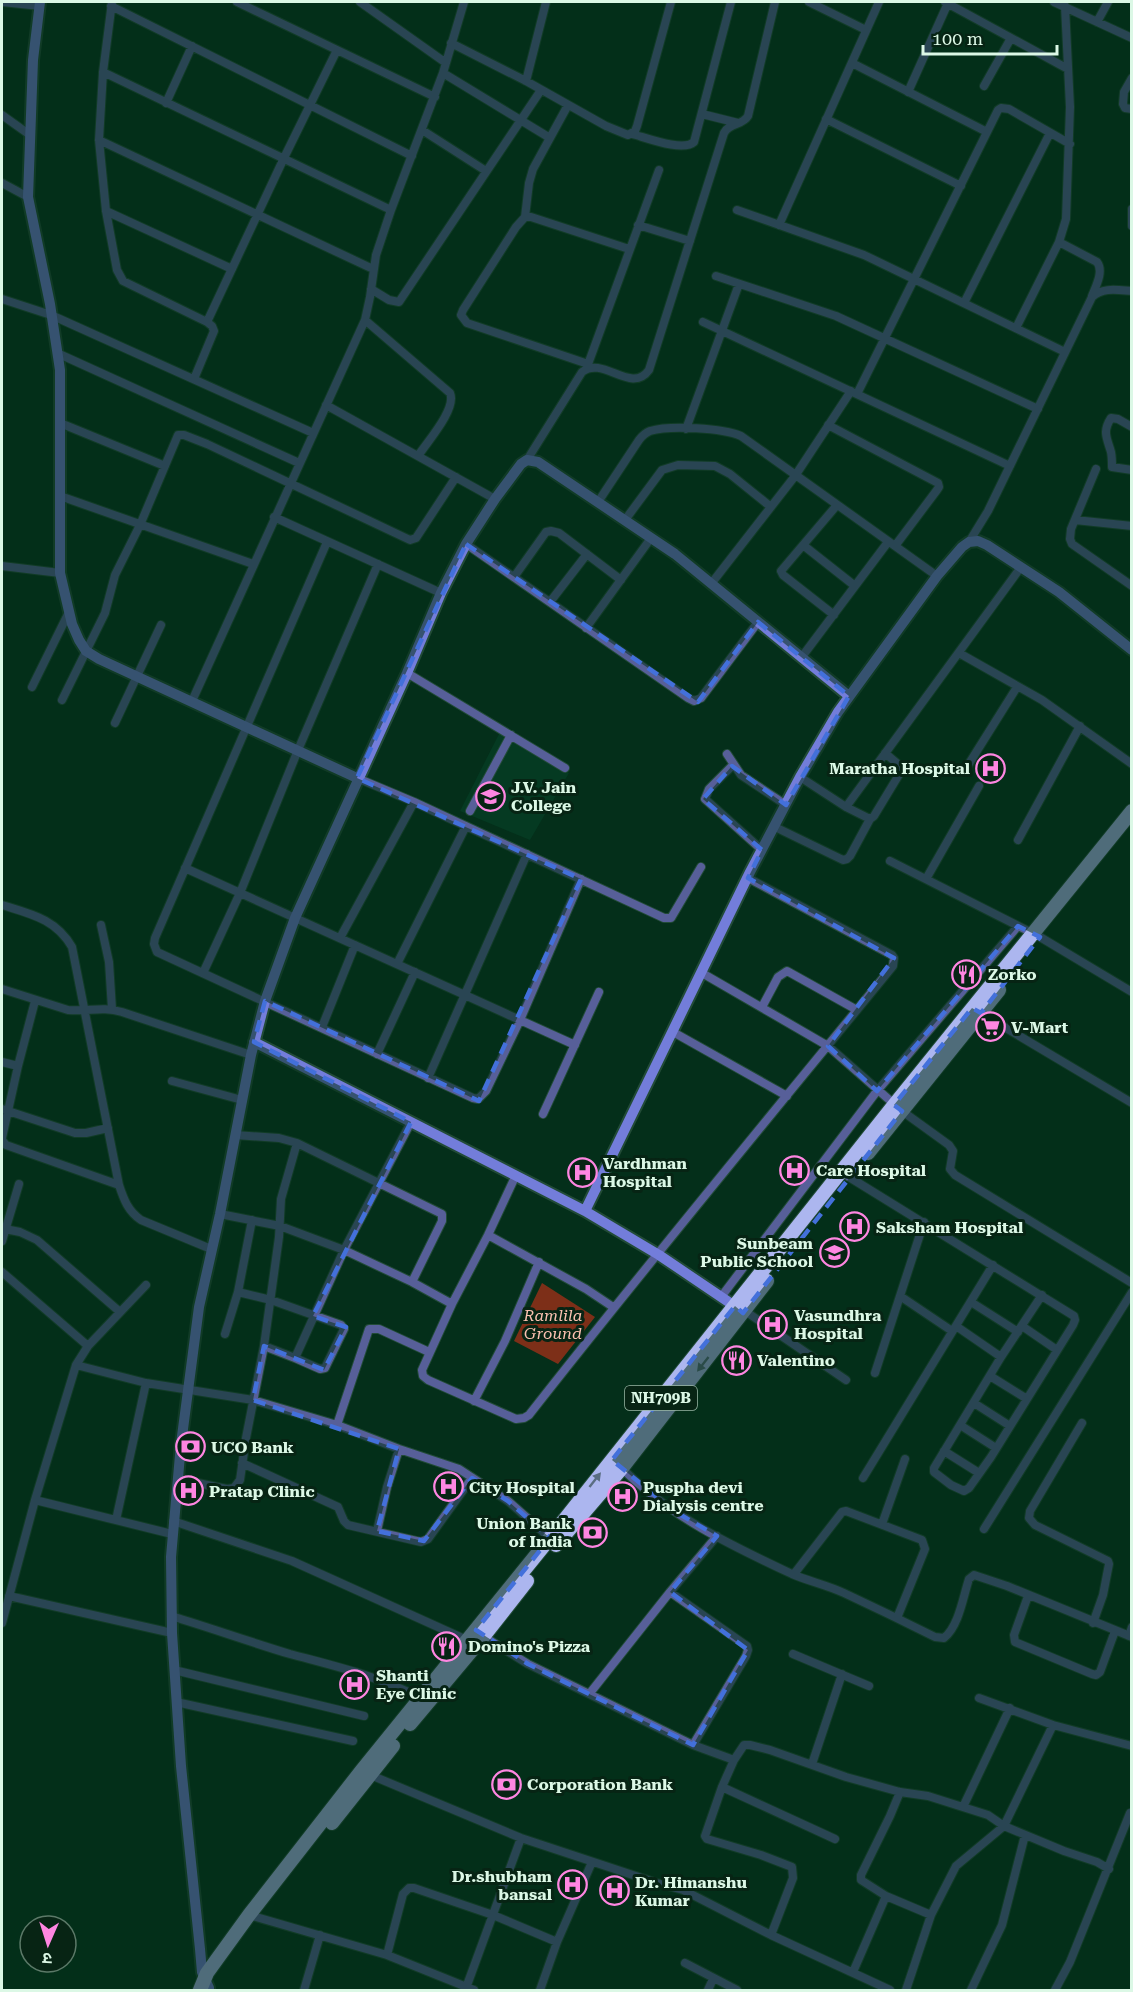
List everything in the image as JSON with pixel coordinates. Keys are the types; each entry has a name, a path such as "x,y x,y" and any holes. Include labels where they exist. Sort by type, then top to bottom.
{"highway":[{"name":"NH709B","path":"741,1310 1131,811"},
{"name":"NH709B","path":"1036,935 1131,825"},
{"name":"NH709B","path":"206,1987 253,1916 476,1638 556,1545 617,1464 849,1177 898,1108"},
{"name":"NH709B","path":"366,1773 420,1698 476,1638 550,1538 617,1464"}],"street":[{"path":"2,2 40,4 33,60 28,197 60,370 60,573 69,612 76,632 87,651 99,659 668,919 674,914 701,867"},
{"path":"237,2 435,98"},
{"path":"360,2 446,63"},
{"path":"192,701 365,320 376,255 435,98 464,2"},
{"path":"526,81 546,2"},
{"path":"632,134 637,126 670,2"},
{"path":"451,43 616,131 687,147 694,142 731,2"},
{"path":"567,105 531,176 525,217 516,227 461,315 463,320 475,326 588,366 630,378 638,378 644,376 649,370 724,133 727,128 741,123 748,116 775,2"},
{"path":"809,2 867,30"},
{"path":"779,225 879,2"},
{"path":"908,92 946,2 1068,69"},
{"path":"1055,2 1131,38"},
{"path":"1097,22 1108,2"},
{"path":"194,379 214,331 212,326 123,281 117,270 106,211 99,140 102,72 112,4 412,156"},
{"path":"1016,328 1059,242 1066,219 1070,144 1065,6"},
{"path":"984,86 1011,38"},
{"path":"166,103 192,46"},
{"path":"207,322 337,50"},
{"path":"852,63 987,132"},
{"path":"102,72 391,210"},
{"path":"443,73 550,138"},
{"path":"1131,78 1124,92 1123,104 1125,108 1131,109"},
{"path":"371,289 389,300 399,302 541,90"},
{"path":"711,584 795,476 828,425 854,393 915,280 998,110 1005,108 1070,144"},
{"path":"702,114 741,123"},
{"path":"2,115 30,135"},
{"path":"826,119 961,186"},
{"path":"422,130 486,171"},
{"path":"964,303 1050,133"},
{"path":"99,140 373,269"},
{"path":"206,1987 200,1948 176,1702 171,1633 172,1534 199,1307 254,1042 265,1000 295,918 441,593 466,544 495,499 521,464 527,460 588,366 658,170"},
{"path":"2,183 28,197"},
{"path":"1131,209 1131,226"},
{"path":"737,210 864,255 1065,352"},
{"path":"106,211 232,269"},
{"path":"525,217 629,249"},
{"path":"638,225 690,241"},
{"path":"585,1211 800,777 849,696 937,576 969,542 988,511 1038,409 1092,297 1100,272 1097,262 1059,242"},
{"path":"716,276 836,316 1038,409"},
{"path":"686,429 739,284"},
{"path":"1092,297 1097,292 1105,290 1131,291"},
{"path":"2,299 51,315 314,433"},
{"path":"365,320 450,393 452,398 450,409 418,456"},
{"path":"703,322 1010,466"},
{"path":"57,353 299,464"},
{"path":"326,405 495,499"},
{"path":"1131,427 1118,419 1111,418 1106,426 1105,434 1112,455 1112,467 1131,470"},
{"path":"60,423 165,466"},
{"path":"801,658 855,586 939,487 938,483 828,425"},
{"path":"598,502 645,434 661,429 731,432 741,436 937,576"},
{"path":"62,700 108,604 114,576 140,525 176,438 181,434 411,540 416,538 456,477"},
{"path":"527,460 538,462 675,554 849,696"},
{"path":"625,520 662,470 678,465 715,466 771,507"},
{"path":"1096,469 1069,534 1072,544 1131,586"},
{"path":"60,496 253,564"},
{"path":"834,615 781,571 837,505"},
{"path":"274,518 441,593"},
{"path":"1075,520 1131,526"},
{"path":"514,577 546,532 551,531 559,533 621,580"},
{"path":"586,628 651,538"},
{"path":"327,542 155,938 154,944 157,952 473,1098 482,1096 520,1020 581,879"},
{"path":"969,542 987,545 1021,567 1078,607 1131,650"},
{"path":"466,544 694,701 701,698 758,622"},
{"path":"803,545 855,586"},
{"path":"550,602 587,554"},
{"path":"203,973 240,893 298,750 378,564"},
{"path":"2,566 60,573"},
{"path":"846,807 1021,567"},
{"path":"32,687 69,612"},
{"path":"115,723 161,625"},
{"path":"959,653 1042,700 1131,764"},
{"path":"407,673 565,768"},
{"path":"965,770 1017,687"},
{"path":"1018,840 1080,726"},
{"path":"470,811 511,735"},
{"path":"774,826 843,860 850,856 900,772 899,765 885,753"},
{"path":"728,754 741,775 786,805"},
{"path":"734,765 709,789 705,799 762,850"},
{"path":"800,777 846,807 870,819"},
{"path":"926,879 979,786"},
{"path":"340,938 414,802"},
{"path":"397,964 466,826"},
{"path":"428,1078 527,854"},
{"path":"890,861 1036,935 1131,992"},
{"path":"185,868 575,1045"},
{"path":"516,1175 422,1370 423,1376 428,1380 516,1419 529,1415 614,1307 893,966 892,955 748,878"},
{"path":"2,905 40,917 54,925 66,936 72,947 119,1185 125,1203 132,1214 141,1220 211,1249"},
{"path":"100,925 109,962 112,1009"},
{"path":"721,1296 878,1091 1018,926"},
{"path":"322,1027 355,945"},
{"path":"762,1007 778,977 787,971 857,1010"},
{"path":"377,1054 415,972"},
{"path":"702,973 828,1046 898,1108 951,1148 950,1169 955,1175 1131,1283"},
{"path":"2,989 68,1010 112,1009 251,1055"},
{"path":"543,1114 599,992"},
{"path":"34,1001 5,1110 2,1139 6,1146 119,1185"},
{"path":"976,1011 1131,1103"},
{"path":"673,1032 787,1096"},
{"path":"254,1042 585,1211 659,1254 846,1380"},
{"path":"2,1062 18,1066"},
{"path":"172,1081 242,1100"},
{"path":"5,1110 75,1133 108,1128"},
{"path":"295,1358 344,1250 411,1122"},
{"path":"235,1135 279,1138 297,1143 439,1212 443,1217 412,1282"},
{"path":"178,1479 227,1489 234,1488 240,1479 271,1300 280,1226 280,1199 297,1143"},
{"path":"849,1177 924,1222 1042,1295 1074,1316 1073,1325 979,1473 966,1490 951,1485 934,1470 1001,1357 1042,1295"},
{"path":"2,1240 19,1184"},
{"path":"219,1214 280,1226 344,1250 452,1304"},
{"path":"225,1334 238,1292 252,1220"},
{"path":"875,1373 924,1222"},
{"path":"5,1229 37,1239 120,1312"},
{"path":"488,1235 539,1262 614,1307"},
{"path":"474,1401 505,1341 539,1262"},
{"path":"863,1478 993,1265"},
{"path":"2,1272 88,1346"},
{"path":"2,1623 35,1500 76,1365 88,1346 146,1285"},
{"path":"238,1292 271,1300 341,1325 344,1331 325,1368 320,1369 264,1346"},
{"path":"984,1529 1131,1292"},
{"path":"900,1296 1001,1357"},
{"path":"971,1302 1057,1350"},
{"path":"337,1425 369,1329 379,1329 429,1352"},
{"path":"76,1365 146,1383 253,1400 337,1425 459,1469 508,1501 550,1538"},
{"path":"990,1376 1027,1399"},
{"path":"116,1520 146,1383"},
{"path":"974,1403 1010,1426"},
{"path":"1082,1423 1030,1511 1029,1518 1035,1525 1108,1561 1103,1595 1093,1623"},
{"path":"960,1425 996,1448"},
{"path":"377,1531 399,1449"},
{"path":"944,1451 979,1473"},
{"path":"882,1524 905,1459"},
{"path":"242,1463 338,1508 346,1524 417,1542 424,1541 472,1478"},
{"path":"617,1464 629,1477 674,1510 717,1536 794,1575 841,1592 935,1637 947,1636 956,1619 969,1579 974,1575 1007,1586 1130,1637 1131,1627"},
{"path":"35,1500 172,1534"},
{"path":"794,1575 842,1512 848,1510 922,1540 925,1545 897,1618"},
{"path":"173,1521 292,1561 476,1638 693,1745 734,1761"},
{"path":"590,1693 717,1536"},
{"path":"670,1592 748,1648 746,1656 693,1745"},
{"path":"9,1596 171,1633"},
{"path":"1028,1596 1014,1635 1015,1642 1092,1674 1096,1675 1100,1672 1116,1631"},
{"path":"171,1616 376,1678 420,1698"},
{"path":"793,1654 870,1686"},
{"path":"174,1670 364,1716"},
{"path":"812,1764 842,1674"},
{"path":"980,1698 1053,1725 1131,1746"},
{"path":"176,1702 353,1741"},
{"path":"963,1807 1010,1708"},
{"path":"906,1990 931,1915 956,1866 1004,1826 1053,1725"},
{"path":"771,1935 794,1878 793,1869 761,1855 705,1838 704,1835 722,1787 741,1747 750,1745 846,1777 900,1792 928,1796 988,1815 1004,1826 1098,1862 1109,1869"},
{"path":"366,1773 521,1838 683,1890 771,1935 890,1990"},
{"path":"722,1787 835,1839"},
{"path":"900,1792 861,1875 863,1882 886,1896 931,1915"},
{"path":"1055,1990 1070,1962 1130,1814"},
{"path":"971,1990 1002,1925 1025,1835"},
{"path":"253,1916 387,1955 470,1989 493,1915 521,1838"},
{"path":"540,1990 557,1942 592,1862"},
{"path":"387,1955 403,1894 409,1888 493,1915 557,1942"},
{"path":"853,1972 886,1896"},
{"path":"304,1990 320,1935"},
{"path":"685,1963 736,1990"},
{"path":"708,1990 713,1978"}],"highlighted area":[{"path":"466,544 698,702 758,622 849,696 786,805 732,766 703,799 762,850 748,878 894,958 828,1046 877,1091 1018,926 1040,937 981,1013 972,1008 894,1105 902,1111 743,1313 735,1306 612,1460 674,1511 717,1536 670,1592 748,1650 693,1745 528,1664 476,1630 550,1538 508,1501 472,1478 424,1541 377,1531 399,1449 253,1400 264,1346 324,1370 346,1327 313,1316 411,1122 254,1042 265,1001 479,1101 581,879 357,778"}],"shaded area":[{"path":"500,732 569,773 530,840 460,811"}],"green space":[{"name":"Ramlila Ground","path":"542,1283 595,1317 558,1364 514,1341"}],"place":[{"name":"Maratha Hospital","path":"991,768"},
{"name":"J.V. Jain College","path":"490,796"},
{"name":"Zorko","path":"967,974"},
{"name":"V-Mart","path":"990,1027"},
{"name":"Care Hospital","path":"795,1170"},
{"name":"Vardhman Hospital","path":"582,1172"},
{"name":"Saksham Hospital","path":"855,1227"},
{"name":"Sunbeam Public School","path":"834,1252"},
{"name":"Vasundhra Hospital","path":"773,1324"},
{"name":"Valentino","path":"736,1360"},
{"name":"UCO Bank","path":"190,1447"},
{"name":"City Hospital","path":"448,1487"},
{"name":"Pratap Clinic","path":"188,1491"},
{"name":"Puspha devi Dialysis centre","path":"622,1496"},
{"name":"Union Bank of India","path":"593,1532"},
{"name":"Domino's Pizza","path":"447,1646"},
{"name":"Shanti Eye Clinic","path":"355,1684"},
{"name":"Corporation Bank","path":"506,1784"},
{"name":"Dr.shubham bansal","path":"573,1885"},
{"name":"Dr. Himanshu Kumar","path":"614,1891"}]}
